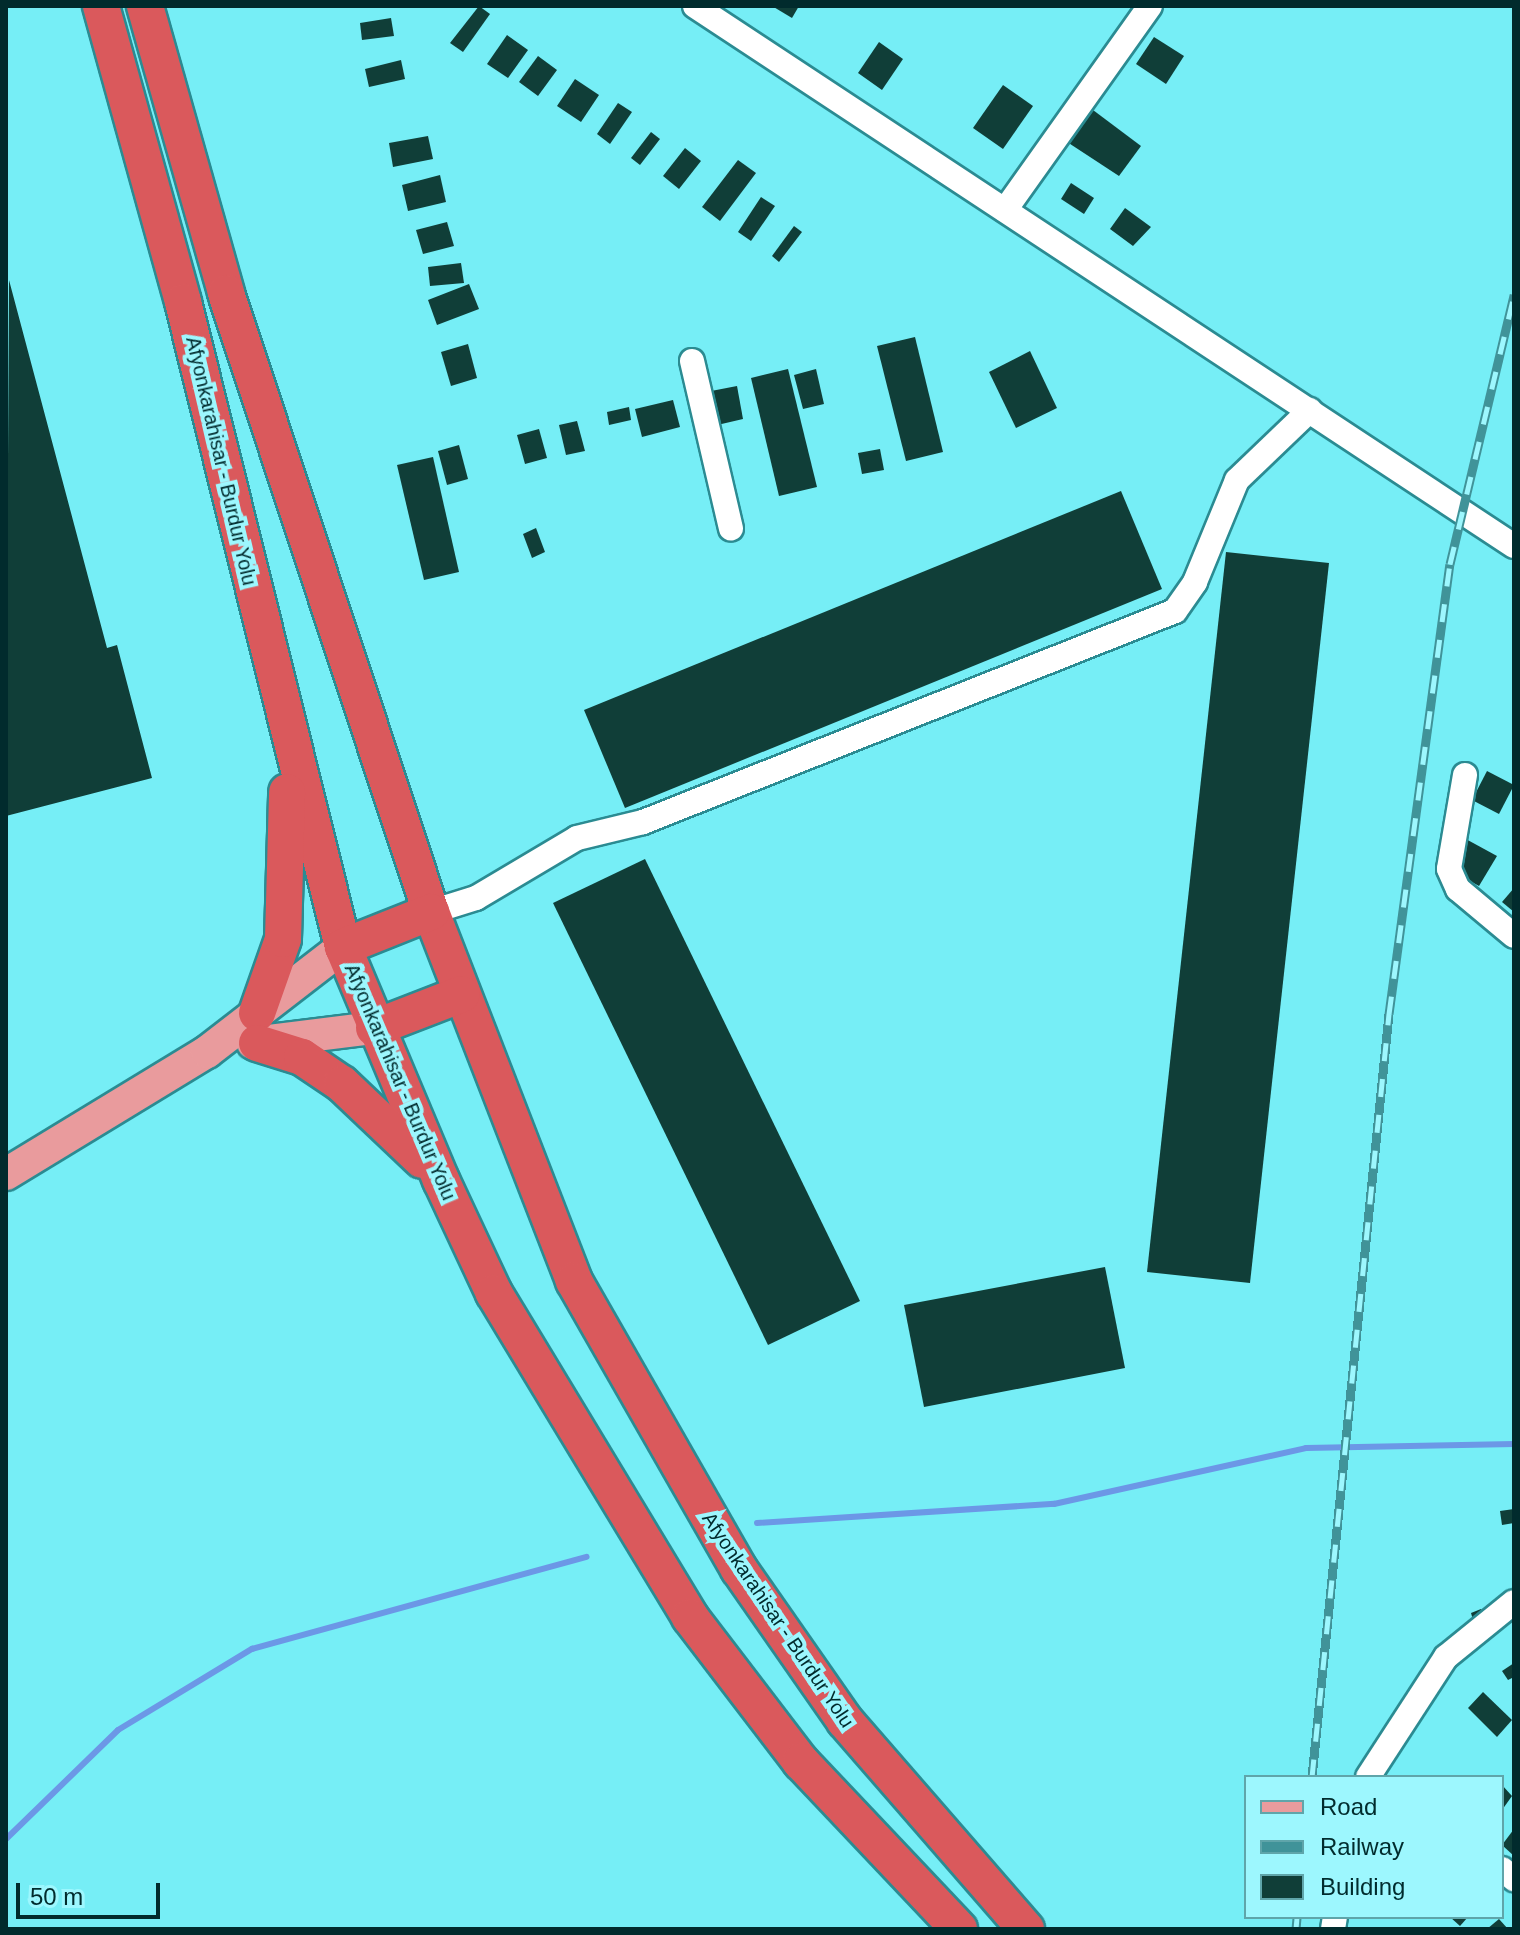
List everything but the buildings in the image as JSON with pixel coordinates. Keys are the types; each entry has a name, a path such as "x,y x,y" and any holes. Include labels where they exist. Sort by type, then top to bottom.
{"highway":[{"name":"Afyonkarahisar - Burdur Yolu","path":"101,6 183,302 285,727 343,947 374,1028 441,1180 501,1306 690,1617 801,1762 959,1929"},
{"name":"Afyonkarahisar - Burdur Yolu","path":"145,6 226,293 431,912 574,1281 662,1442 845,1721 1026,1929"},
{"path":"285,727 288,895 277,973 257,1028 342,1084 441,1180"},
{"path":"343,947 431,912"},
{"path":"374,1028 462,994"}],"main road":[{"path":"6,1174 207,1052 257,1028 343,947"},
{"path":"257,1028 374,1028"}],"street":[{"path":"695,6 1514,546"},
{"path":"1005,210 1150,6"},
{"path":"692,361 731,529"},
{"path":"431,912 476,898 577,838 643,822 1175,611 1195,582 1237,480 1310,410"},
{"path":"1465,775 1449,869 1458,889 1514,936"},
{"path":"1377,1773 1446,1657 1511,1608"}],"waterway":[{"path":"757,1523 1054,1504 1306,1448 1514,1444"},
{"path":"6,1839 118,1730 252,1649 587,1557"}],"railway":[{"path":"1312,1775 1389,1014 1450,564 1514,295"},
{"path":"1296,1929 1297,1919"}]}
